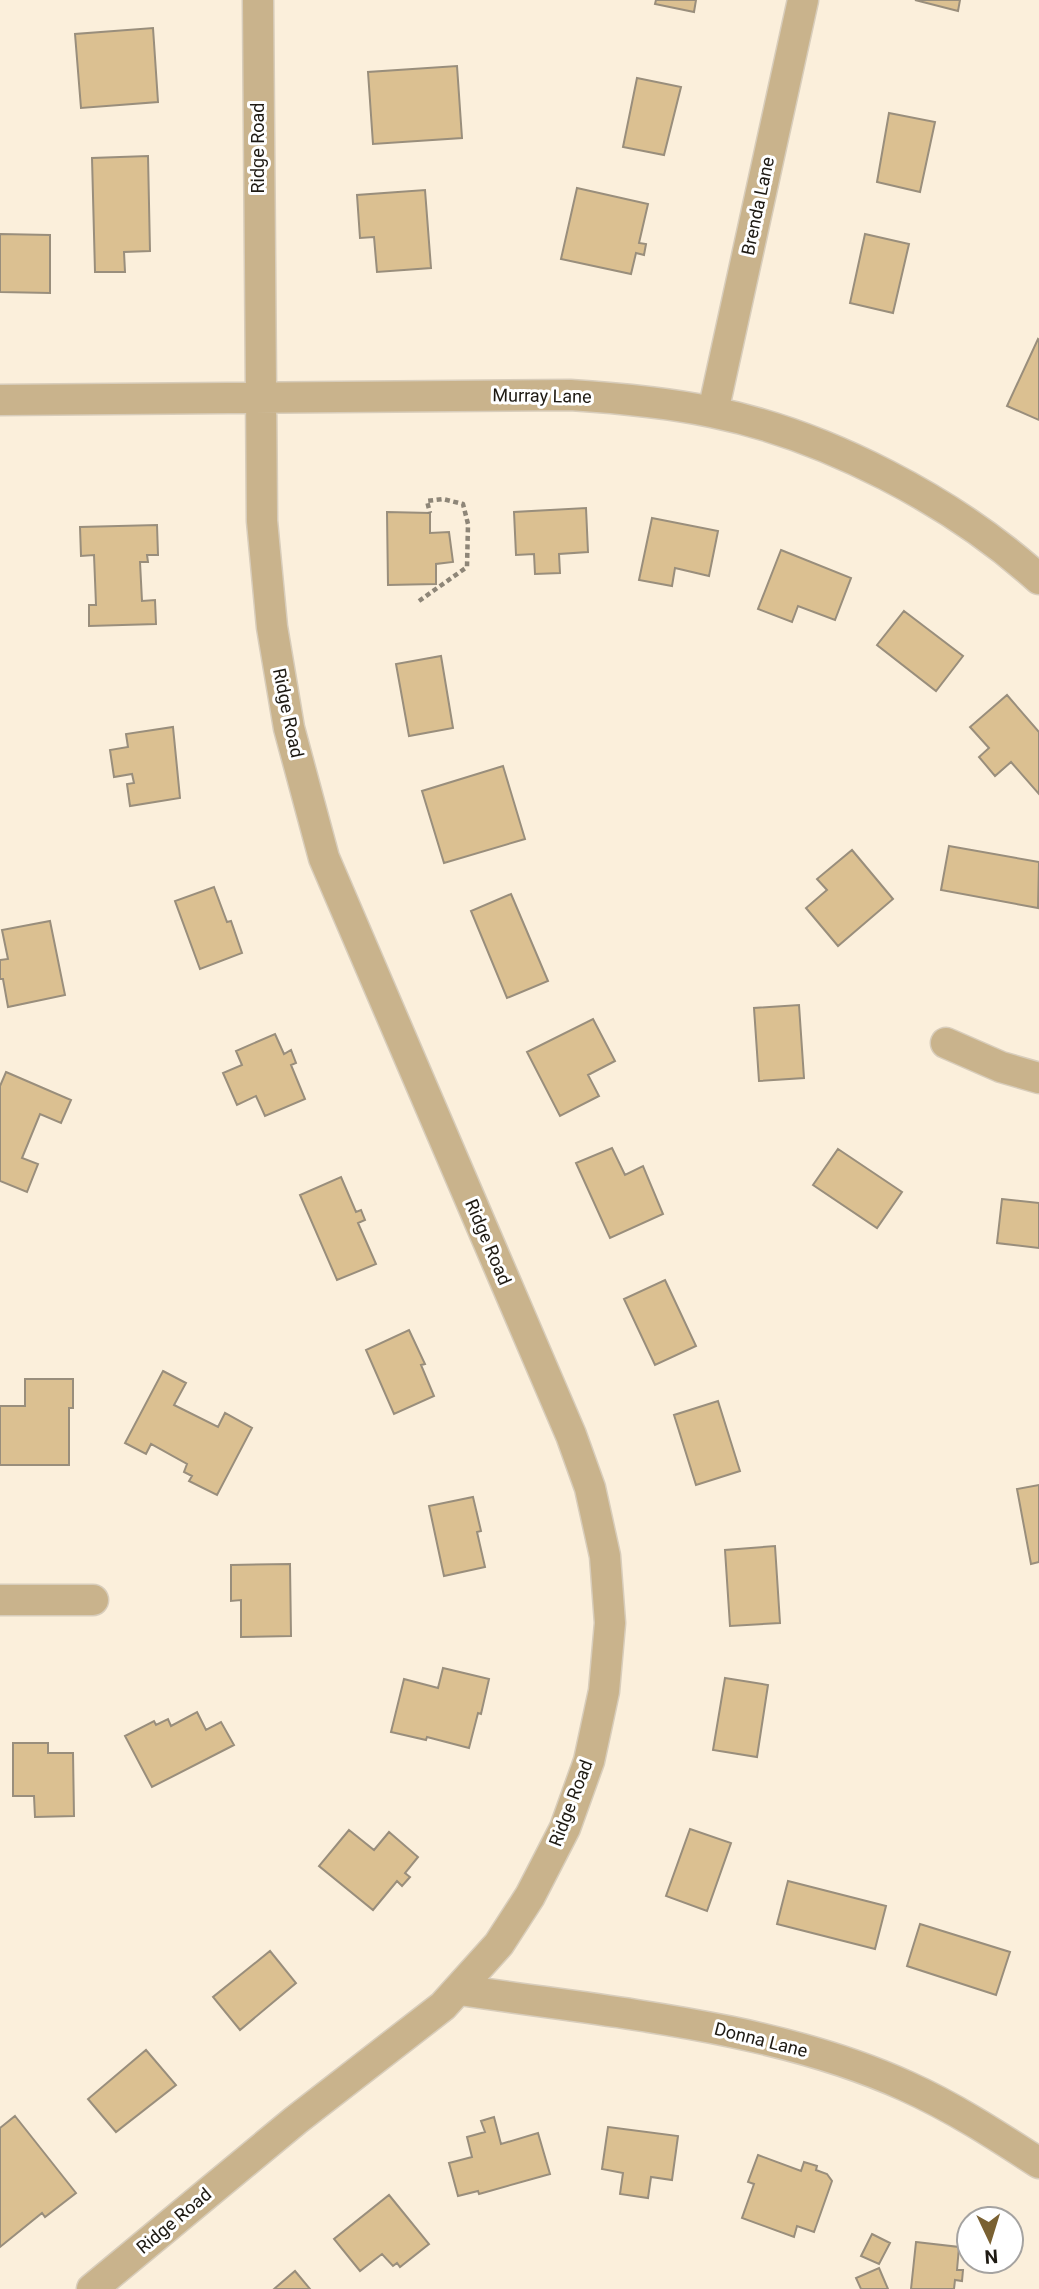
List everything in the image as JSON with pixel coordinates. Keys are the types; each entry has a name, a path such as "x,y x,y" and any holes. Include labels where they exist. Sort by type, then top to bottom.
{"street":[{"name":"Ridge Road","path":"92,2289 285,2129 443,2006 499,1944 530,1896 565,1828 589,1760 604,1691 610,1623 605,1556 590,1488 571,1436 324,858 289,728 272,627 262,521 258,0"},
{"name":"Brenda Lane","path":"713,412 803,0"},
{"name":"Murray Lane","path":"0,400 569,395 633,399 713,412 792,435 867,466 940,505 1012,555 1039,579"},
{"path":"946,1044 1000,1068 1039,1078"},
{"path":"0,1600 93,1600"},
{"name":"Donna Lane","path":"460,1990 718,2028 828,2057 905,2086 985,2128 1039,2163"}],"path":[{"path":"419,601 467,567 468,524 463,504 443,499 427,500 430,513"}],"building":[{"path":"656,0 696,0 694,12 655,4"},
{"path":"915,0 960,0 958,11"},
{"path":"153,28 158,102 81,108 75,34"},
{"path":"457,66 462,138 373,144 368,72"},
{"path":"637,78 681,87 664,155 623,147"},
{"path":"889,113 935,122 920,192 877,182"},
{"path":"148,156 150,251 124,252 125,272 95,272 92,158"},
{"path":"577,188 648,204 639,243 646,244 644,255 636,253 631,274 561,259"},
{"path":"425,190 431,268 377,272 374,237 360,238 357,195"},
{"path":"0,234 50,235 50,293 0,292"},
{"path":"865,234 909,244 893,313 850,303"},
{"path":"1039,340 1039,420 1007,406"},
{"path":"586,508 588,552 559,554 560,573 535,574 534,554 516,555 514,512"},
{"path":"387,512 430,513 430,533 449,532 453,562 436,564 436,584 388,585"},
{"path":"652,518 718,531 709,576 675,568 672,586 639,580"},
{"path":"157,525 158,555 147,555 148,562 140,562 142,601 155,600 156,624 89,626 89,605 96,605 94,555 81,556 80,527"},
{"path":"781,550 851,578 835,620 798,606 792,622 758,609"},
{"path":"904,611 963,656 936,691 877,645"},
{"path":"441,656 453,728 409,736 396,664"},
{"path":"1007,695 1039,732 1039,794 1011,762 995,776 979,757 989,748 970,727"},
{"path":"173,727 180,798 130,806 127,784 134,783 132,774 114,777 110,750 128,747 126,734"},
{"path":"503,766 525,839 444,863 422,791"},
{"path":"949,846 1039,862 1038,908 941,890"},
{"path":"852,850 893,899 838,946 806,908 827,890 817,879"},
{"path":"214,887 227,922 231,921 242,953 200,969 175,901"},
{"path":"511,894 548,981 507,998 471,911"},
{"path":"50,921 65,995 8,1007 3,979 0,979 0,960 8,959 2,930"},
{"path":"799,1005 804,1078 759,1081 754,1008"},
{"path":"593,1019 615,1061 588,1075 599,1096 560,1116 527,1052"},
{"path":"275,1034 284,1054 291,1050 296,1063 291,1065 305,1099 265,1116 256,1096 237,1105 223,1073 242,1065 236,1051"},
{"path":"6,1072 71,1100 61,1123 40,1114 22,1158 38,1164 27,1192 0,1181 0,1086"},
{"path":"612,1148 625,1175 643,1166 663,1214 610,1238 576,1163"},
{"path":"838,1149 902,1192 877,1228 813,1185"},
{"path":"341,1177 356,1212 361,1210 365,1220 358,1223 376,1264 337,1280 300,1195"},
{"path":"1002,1199 1039,1203 1039,1248 997,1243"},
{"path":"665,1280 696,1346 655,1365 624,1299"},
{"path":"409,1330 425,1364 421,1365 434,1396 394,1414 366,1350"},
{"path":"163,1371 186,1383 174,1405 218,1427 225,1413 252,1428 217,1495 189,1481 192,1476 184,1472 187,1464 151,1444 146,1454 125,1443"},
{"path":"25,1379 73,1379 73,1408 69,1408 69,1465 0,1465 0,1406 25,1406"},
{"path":"718,1401 740,1471 696,1485 674,1415"},
{"path":"1039,1485 1039,1562 1031,1564 1017,1489"},
{"path":"473,1497 481,1531 477,1532 485,1567 444,1576 429,1506"},
{"path":"775,1546 780,1623 730,1626 725,1550"},
{"path":"290,1564 291,1636 241,1637 241,1600 231,1601 231,1565"},
{"path":"443,1668 489,1679 469,1748 427,1737 426,1740 391,1732 404,1679 438,1688"},
{"path":"725,1678 768,1685 757,1757 713,1750"},
{"path":"197,1712 206,1730 221,1722 234,1745 152,1787 125,1736 154,1721 156,1725 168,1719 171,1726"},
{"path":"13,1743 48,1743 48,1753 73,1753 74,1816 35,1817 34,1796 13,1796"},
{"path":"690,1829 731,1843 707,1911 666,1896"},
{"path":"349,1830 374,1850 389,1832 418,1857 405,1873 410,1877 402,1886 397,1881 373,1910 319,1866"},
{"path":"788,1881 886,1906 875,1949 777,1924"},
{"path":"920,1924 1010,1952 996,1995 907,1966"},
{"path":"270,1951 296,1983 240,2030 213,1997"},
{"path":"146,2050 176,2085 116,2132 88,2099"},
{"path":"15,2116 76,2193 45,2217 42,2213 0,2247 0,2128"},
{"path":"494,2117 501,2144 538,2133 550,2174 479,2194 478,2191 458,2196 449,2163 472,2157 467,2137 485,2132 481,2121"},
{"path":"608,2127 678,2136 672,2180 651,2177 648,2198 620,2194 623,2173 602,2169"},
{"path":"758,2155 801,2171 804,2162 817,2166 816,2170 827,2174 832,2181 814,2232 797,2226 794,2237 742,2218 754,2184 748,2182"},
{"path":"389,2195 429,2244 400,2267 397,2263 393,2266 382,2254 360,2271 334,2239"},
{"path":"872,2234 890,2243 879,2264 861,2256"},
{"path":"916,2242 955,2247 955,2275 963,2275 962,2281 955,2280 954,2289 911,2289"},
{"path":"879,2268 888,2289 861,2289 856,2278"},
{"path":"295,2271 310,2289 274,2289"}]}
